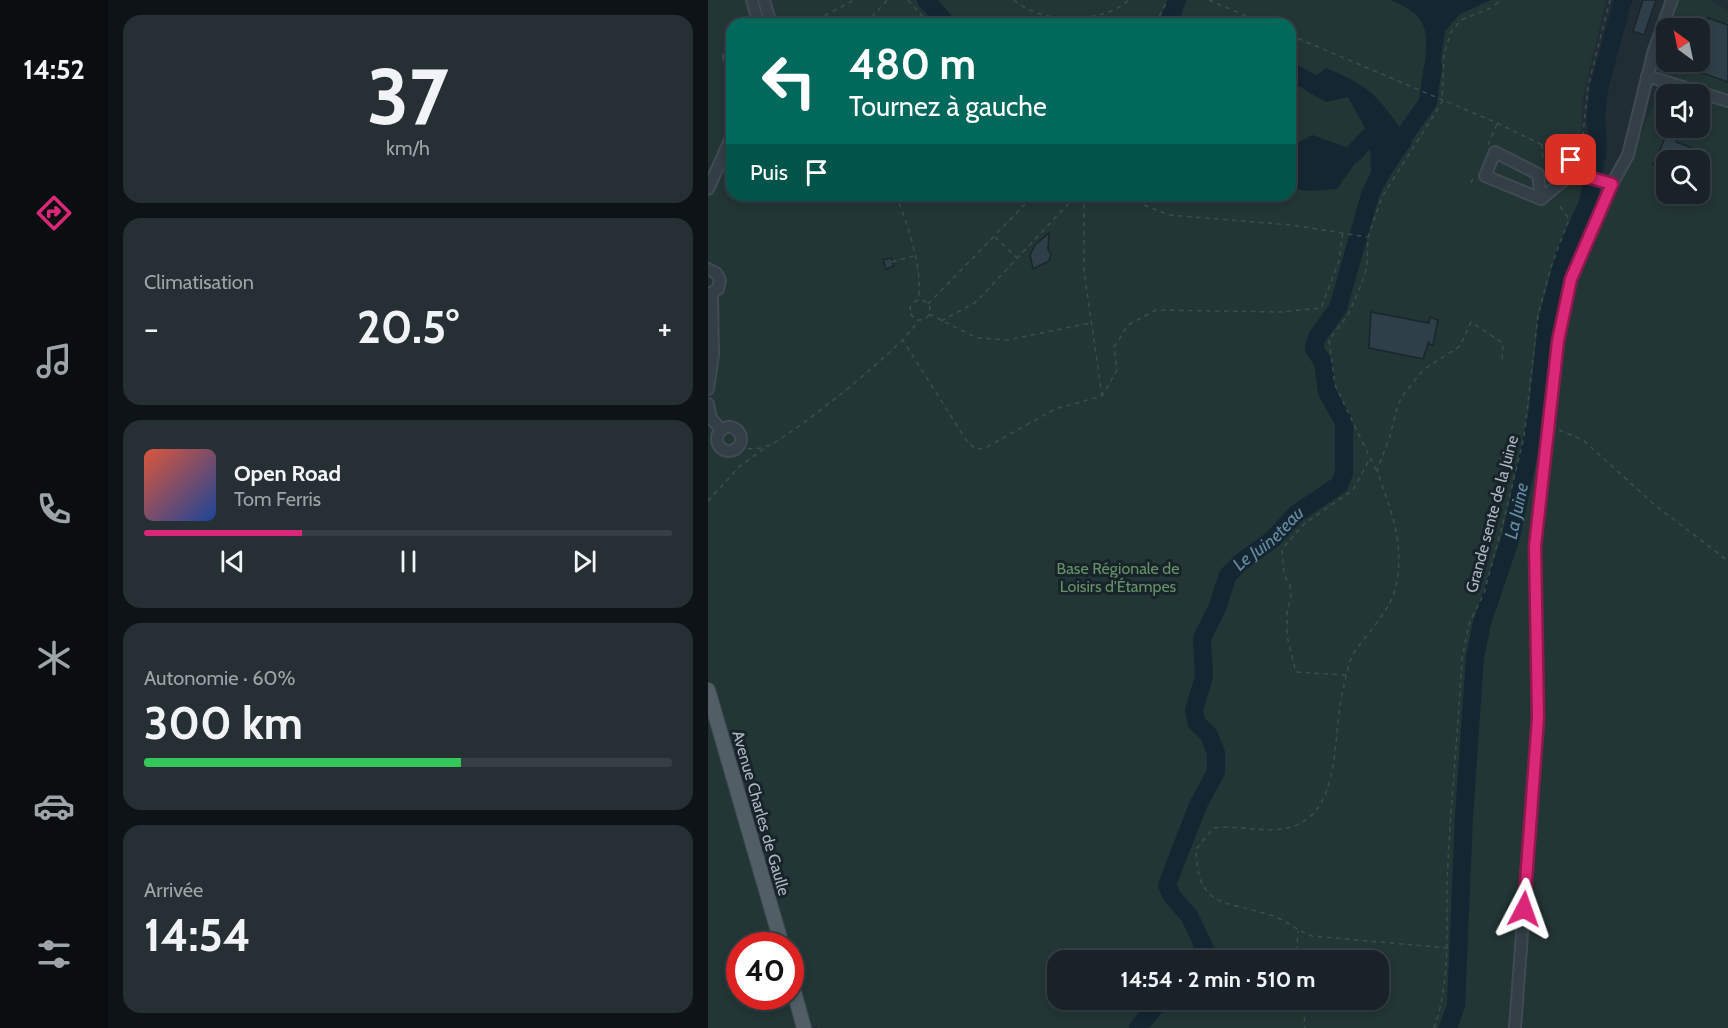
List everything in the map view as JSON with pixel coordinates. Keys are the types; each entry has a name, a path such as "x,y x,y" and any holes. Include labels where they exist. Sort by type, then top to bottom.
{"main road":[{"name":"Avenue Charles de Gaulle","path":"708,690 778,932"},
{"path":"799,1010 804,1028"}],"street":[{"path":"753,0 758,18"},
{"path":"764,0 769,18"},
{"path":"1515,1028 1538,718 1535,546 1558,341 1571,279 1612,184 1628,155 1647,76 1672,0"},
{"path":"1647,76 1728,101"},
{"path":"708,189 726,149"},
{"path":"1495,152 1538,174 1541,199 1485,176 1495,152"},
{"path":"1541,199 1577,168 1612,184"},
{"path":"708,269 716,273 720,280 718,289 710,294 714,355 708,389"},
{"path":"708,404 711,418 721,430"},
{"path":"730,427 738,431 742,439 739,447 731,452 720,447 717,438 721,430 730,427"}],"path":[{"path":"820,18 854,0"},
{"path":"871,18 887,0"},
{"path":"908,0 924,18"},
{"path":"1014,0 1035,12 1078,18 1102,15 1128,0"},
{"path":"1158,18 1168,0"},
{"path":"1209,0 1251,18"},
{"path":"1448,948 1312,936 1298,931 1272,915 1232,906 1209,895 1197,870 1196,849 1199,842 1214,828 1233,826 1284,831 1308,819 1322,802 1329,782 1342,693 1354,653 1388,607 1397,582 1397,525 1377,471 1335,385 1329,340 1348,315 1361,285 1367,266 1368,237 1382,197 1442,102 1444,55 1451,32 1461,20 1491,8 1501,0"},
{"path":"1296,38 1542,144 1577,168 1585,143 1588,86 1610,0"},
{"path":"1542,144 1543,161"},
{"name":"Grande sente de la Juine","path":"1434,1028 1441,1009 1448,948 1447,885 1462,659 1469,624 1484,593 1507,509 1524,437 1538,315 1551,267 1569,219 1552,190"},
{"path":"898,201 914,256 920,292 918,300"},
{"path":"929,314 928,304 1028,201"},
{"path":"941,321 976,302 1071,201 1085,202 1084,271 1101,396"},
{"path":"1134,201 1168,215 1292,225 1368,237"},
{"path":"902,339 968,443 977,449 985,448 1000,441 1031,420 1055,409 1101,396 1117,370 1114,347 1128,325 1156,310 1279,312 1321,308 1339,261 1343,232"},
{"path":"994,236 1017,258"},
{"path":"892,262 914,256"},
{"path":"918,320 912,316 910,310 912,303 918,300 928,304"},
{"path":"929,314 977,338 1008,340 1091,323"},
{"path":"708,501 739,467 768,446 798,429 830,404 902,339 918,320 924,319 929,314"},
{"path":"1377,471 1390,436 1398,404 1404,394 1423,370 1460,346 1471,322 1503,343 1502,361"},
{"path":"1549,426 1583,440 1655,505 1728,561"},
{"path":"739,447 749,450 768,446"},
{"path":"1347,675 1296,672 1287,636 1287,611 1291,598 1290,585 1284,575 1282,549 1304,524 1353,490 1370,457"},
{"path":"1297,950 1298,931"},
{"path":"1304,1010 1305,1028"}],"green space":[{"name":"Base Régionale de Loisirs d'Étampes","path":"708,0 1606,0 1582,101 1581,152 1574,171 1613,184 1631,158 1656,98 1656,138 1710,138 1710,84 1662,84 1656,72 1710,72 1710,18 1672,18 1679,0 1709,0 1728,10 1728,1028 817,1028 817,1025 812,1028 708,1028"}],"water":[{"path":"1390,0 1491,0 1460,14 1445,31 1436,91 1426,87 1426,42 1422,22 1416,14"},
{"path":"1326,68 1367,90 1384,106 1412,143 1383,186 1371,179 1370,137 1348,97 1327,102 1310,93 1314,77"},
{"path":"1312,135 1349,148 1356,162 1337,189 1308,191 1296,189 1296,144"}],"building":[{"path":"1643,0 1656,0 1644,35 1633,31"},
{"path":"1710,19 1728,25 1728,82 1700,72 1710,72"},
{"path":"1665,138 1672,138 1698,150 1660,150"},
{"path":"1049,233 1048,249 1051,254 1049,261 1033,269 1030,255 1035,245"},
{"path":"891,258 894,266 886,269 883,260"},
{"path":"1371,312 1429,323 1430,317 1438,320 1433,345 1429,344 1429,341 1423,359 1369,348"}],"waterway":[{"name":"Le Juineteau","path":"926,0 942,18"},
{"name":"Le Juineteau","path":"1170,18 1177,0"},
{"name":"La Juine","path":"1448,1028 1456,1006 1464,816 1475,657 1482,623 1511,537 1538,410 1547,322 1565,253 1588,203 1598,148 1596,118 1599,88 1623,0"},
{"name":"Le Juineteau","path":"1205,950 1190,917 1172,896 1167,885 1198,805 1216,772 1216,753 1209,735 1196,722 1194,710 1204,677 1202,638 1217,608 1228,575 1241,562 1273,539 1296,514 1339,485 1344,473 1344,422 1327,392 1323,362 1314,349 1317,337 1338,308 1370,195 1387,160 1428,102 1433,66"},
{"name":"Le Juineteau","path":"1296,74 1313,84 1337,84"},
{"name":"Le Juineteau","path":"1352,155 1381,124"},
{"name":"Le Juineteau","path":"1138,1028 1152,1010"}],"route":[{"path":"1524,909 1538,718 1535,546 1558,341 1571,279 1612,184 1584,176 1571,160"}]}
